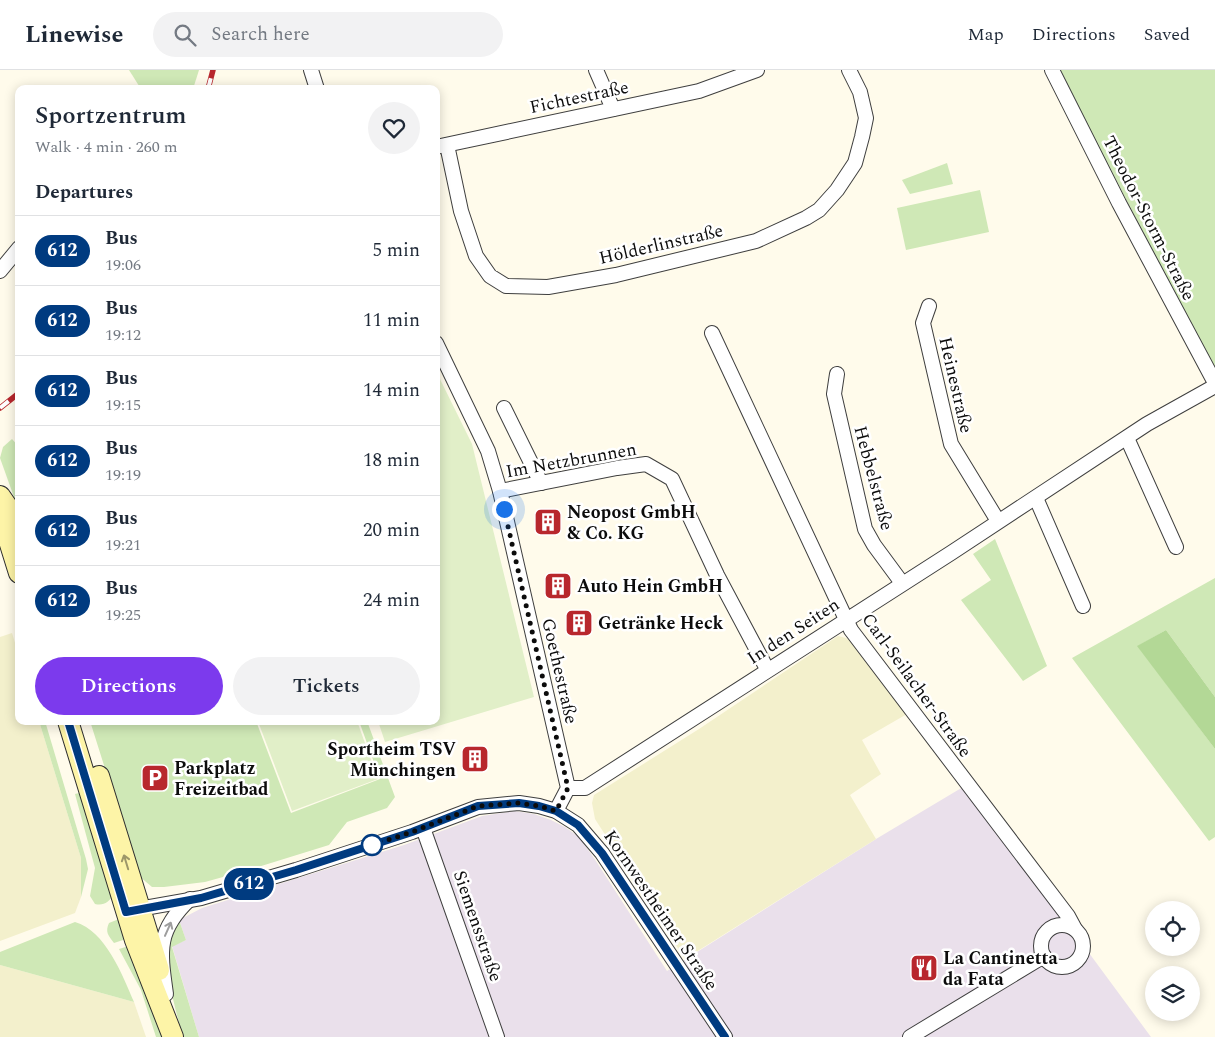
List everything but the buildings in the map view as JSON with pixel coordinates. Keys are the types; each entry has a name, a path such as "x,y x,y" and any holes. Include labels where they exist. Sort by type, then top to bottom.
{"street":[{"path":"311,70 316,85"},
{"path":"596,70 613,109"},
{"name":"Fichtestraße","path":"442,146 699,91 757,70"},
{"name":"Hölderlinstraße","path":"442,146 476,256 490,276 506,286 548,287 616,275 756,241 819,210 838,190 855,163 862,137 866,118 860,92 849,70"},
{"name":"Theodor-Storm-Straße","path":"1052,70 1215,384"},
{"path":"0,271 15,253"},
{"name":"Heinestraße","path":"929,306 922,322 950,444 998,521"},
{"name":"Carl-Seilacher-Straße","path":"712,333 850,630 1068,916 1075,929"},
{"name":"Goethestraße","path":"440,350 488,451 500,491 568,788"},
{"name":"Hebbelstraße","path":"837,374 834,394 865,528 874,545 902,583"},
{"name":"In den Seiten","path":"568,788 585,788 1036,498 1147,424 1215,384"},
{"path":"504,408 541,483"},
{"path":"1127,438 1176,547"},
{"name":"Im Netzbrunnen","path":"500,491 646,464 672,479 717,575 767,670"},
{"path":"0,496 9,509 15,524"},
{"path":"1036,498 1083,606"},
{"path":"0,512 15,560"},
{"path":"69,725 133,910 166,994 175,1025 174,1037"},
{"path":"83,725 133,910 150,983 174,1037"},
{"path":"556,811 568,788"},
{"name":"Kornwestheimer Straße","path":"133,910 201,898 296,870 423,828 478,806 519,803 539,806 556,811 578,825 602,853 725,1037"},
{"name":"Siemensstraße","path":"423,828 497,1037"},
{"path":"166,994 161,948 165,932 179,910 190,899"},
{"path":"1065,925 1075,929 1082,938 1084,947 1076,963 1067,967 1058,967 1050,963 1044,956 1041,947 1042,938 1048,930 1056,926 1065,925"},
{"path":"910,1037 1044,956"}],"shaded area":[{"path":"12,633 15,643 15,725 40,725 81,858 81,897 75,913 0,941 0,637"},
{"path":"838,636 846,638 855,644 907,714 862,740 881,774 850,795 876,839 685,959 595,819 592,803 594,795 699,729"},
{"path":"963,787 1151,1037 199,1037 172,946 186,940 179,920 202,908 404,845 482,816 515,811 534,814 551,820 579,837 667,971 876,839"},
{"path":"0,965 134,1002 146,1037 0,1037"}],"green space":[{"path":"129,70 199,70 194,85 138,85"},
{"path":"1059,70 1215,70 1215,375 1171,286"},
{"path":"947,163 953,184 910,194 902,180"},
{"path":"980,190 989,232 906,250 897,208"},
{"path":"440,379 472,444 534,697 385,742 379,725 440,725"},
{"path":"12,439 15,442 15,500 0,458 3,447"},
{"path":"995,539 1047,666 1023,681 961,600 991,580 973,554"},
{"path":"1215,578 1215,697 1166,630 1138,646 1215,749 1215,837 1209,841 1072,658"},
{"path":"1166,630 1215,697 1215,749 1137,646"},
{"path":"40,725 46,725 86,859 88,869 81,897 81,858"},
{"path":"91,725 258,725 291,813 380,779 360,725 368,725 395,797 387,808 347,822 329,845 205,882 152,887 139,876"},
{"path":"259,725 358,725 378,779 292,811"},
{"path":"83,792 114,894 104,904 95,904 90,896 95,868 75,794"},
{"path":"119,919 129,938 114,943 107,929 109,923"},
{"path":"179,920 186,940 172,947 199,1037 183,1037 169,976 167,944"},
{"path":"75,922 86,927 104,944 112,955 134,1002 0,965 0,952"},
{"path":"132,945 166,1037 156,1037 141,990 119,949"}],"railway":[{"path":"209,85 213,70"},
{"path":"0,408 15,396"}],"bus line":[{"name":"612","path":"69,725 126,912 201,898 296,870 412,832 478,806 519,803 539,806 556,811 578,825 602,853 725,1037"}],"place":[{"name":"Neopost GmbH & Co. KG","path":"548,522"},
{"name":"Auto Hein GmbH","path":"558,586"},
{"name":"Getränke Heck","path":"579,623"},
{"name":"Sportheim TSV Münchingen","path":"475,759"},
{"name":"Parkplatz Freizeitbad","path":"155,778"},
{"name":"La Cantinetta da Fata","path":"924,968"}],"route":[{"path":"372,845 412,832 478,806 519,803 556,811 568,788 504,509"}]}
